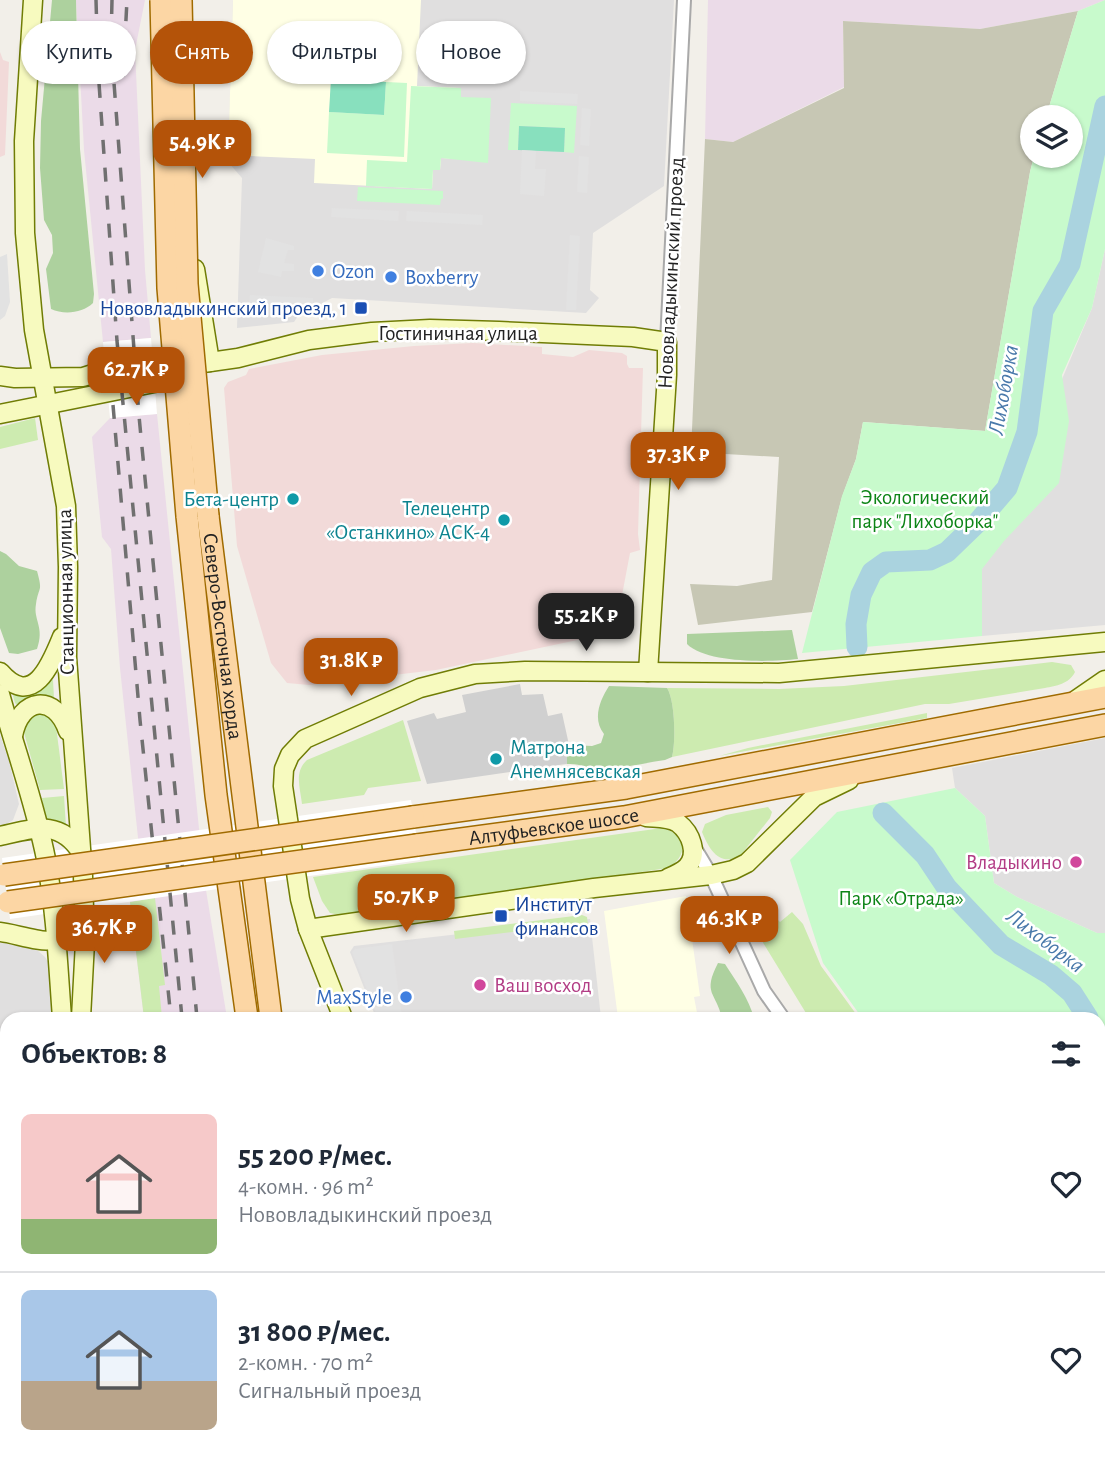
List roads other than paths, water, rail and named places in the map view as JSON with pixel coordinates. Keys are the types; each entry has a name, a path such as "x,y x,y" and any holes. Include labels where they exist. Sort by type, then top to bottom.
{"main road":[{"name":"Станционная улица","path":"33,0 24,141 24,205 29,287 66,506 66,628 85,917 81,1012"},
{"name":"Северо-Восточная хорда","path":"161,0 168,288 198,516 270,1012"},
{"path":"174,0 174,74 180,166 210,362"},
{"name":"Северо-Восточная хорда","path":"181,0 187,284 198,516 216,796 246,1012"},
{"name":"Гостиничная улица","path":"0,376 83,377 102,372 168,368 238,358 309,340 372,332 430,329 633,337 667,342"},
{"name":"Нововладыкинский проезд","path":"648,672 667,342"},
{"name":"Гостиничная улица","path":"0,415 169,380 184,370 210,362"},
{"path":"0,672 14,684 29,685 36,682 50,667 66,628"},
{"path":"342,1012 308,929 300,900 286,811 284,769 290,755 304,739 420,688 475,674 525,671 779,673 1105,642"},
{"path":"1080,644 1095,648 1105,656"},
{"path":"1067,705 1105,680"},
{"path":"0,694 39,828 58,936 62,1012"},
{"name":"Алтуфьевское шоссе","path":"2,875 626,788 1105,697"},
{"path":"13,737 21,714 28,708 42,705 60,715 73,745"},
{"name":"Алтуфьевское шоссе","path":"4,903 624,817 1105,725"},
{"path":"308,929 733,870 747,863 814,797 875,770"},
{"path":"624,817 662,818 677,823 688,834 693,850 687,867 665,880"},
{"path":"0,836 39,828 53,829 66,835 81,852"},
{"path":"0,932 45,941 58,936 77,920 85,917"}],"street":[{"name":"Нововладыкинский проезд","path":"667,342 684,0"},
{"path":"691,843 711,875 764,991 779,1012"}],"waterway":[{"name":"Лихоборка","path":"857,647 856,624 861,595 872,572 886,562 930,560 947,552 1007,488 1027,432 1043,311 1070,264 1105,106"},
{"name":"Лихоборка","path":"883,813 925,855 947,888 1001,945 1051,975 1072,993 1084,1012"}],"railway":[{"path":"96,0 98,69 117,341 181,1012"},
{"path":"112,0 111,43 139,416 196,1012"},
{"path":"126,21 127,0"},
{"path":"113,405 140,720 170,1012"}],"place":[{"name":"Ozon","path":"318,271"},
{"name":"Boxberry","path":"391,277"},
{"name":"Нововладыкинский проезд, 1","path":"361,308"},
{"name":"Бета-центр","path":"293,499"},
{"name":"Телецентр «Останкино» АСК-4","path":"504,520"},
{"name":"Матрона Анемнясевская","path":"496,759"},
{"name":"Владыкино","path":"1076,862"},
{"name":"Институт финансов","path":"501,916"},
{"name":"Ваш восход","path":"480,985"},
{"name":"MaxStyle","path":"406,997"}],"park label":[{"name":"Экологический парк \"Лихоборка\"","path":"925,509"},
{"name":"Парк «Отрада»","path":"901,898"}]}
